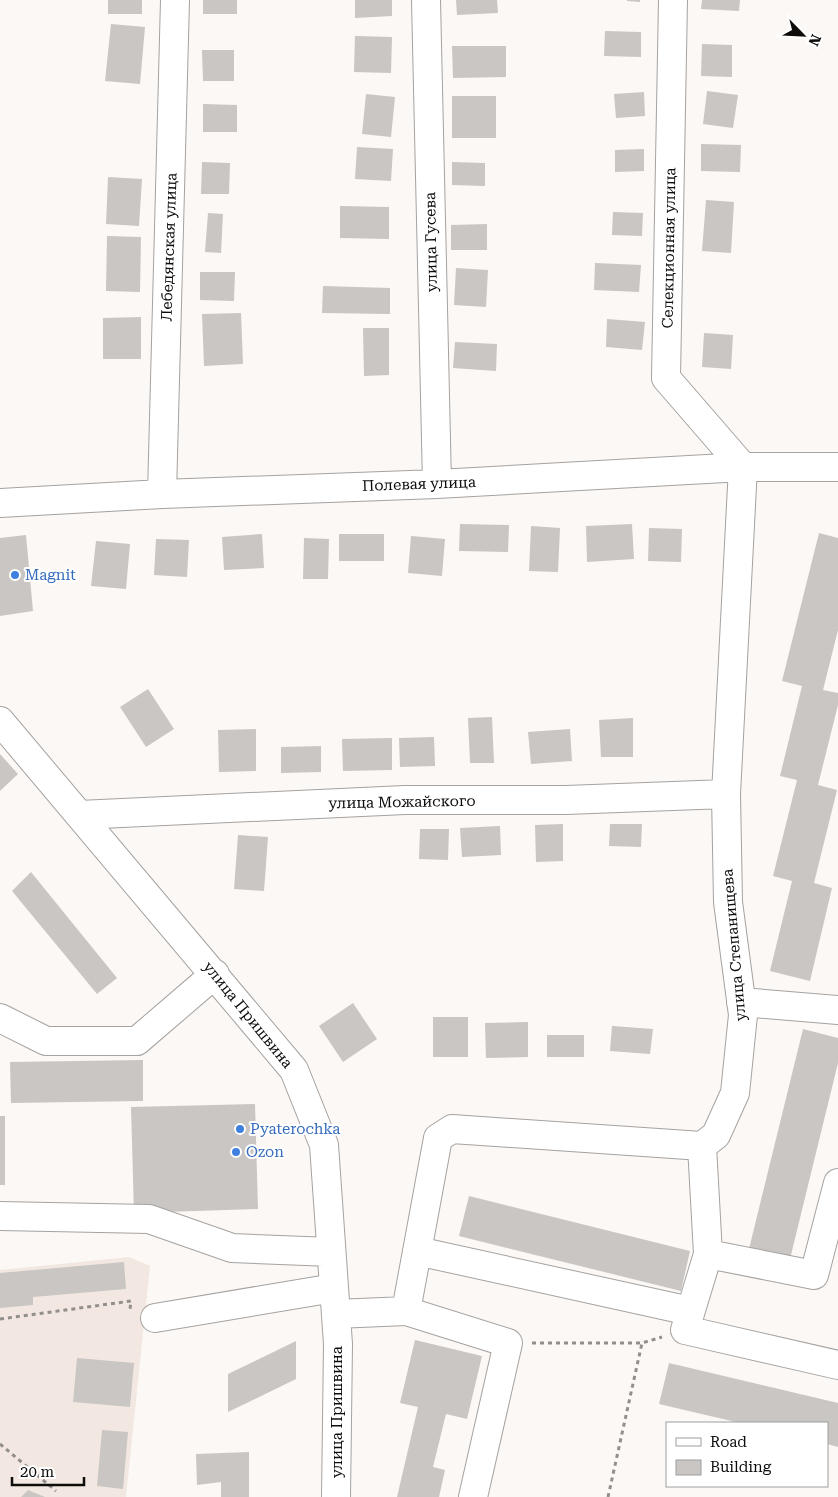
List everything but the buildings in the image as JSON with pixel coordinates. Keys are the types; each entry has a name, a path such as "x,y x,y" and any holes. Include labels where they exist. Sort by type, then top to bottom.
{"street":[{"name":"Лебедянская улица","path":"162,494 175,0"},
{"name":"улица Гусева","path":"426,0 437,484"},
{"name":"Селекционная улица","path":"673,0 666,378 744,467"},
{"name":"Полевая улица","path":"0,503 162,494 437,484 744,467 838,467"},
{"name":"улица Степанищева","path":"702,1146 716,1135 735,1093 743,1015 728,902 726,794 744,467"},
{"name":"улица Пришвина","path":"0,721 294,1070 324,1145 338,1344 336,1497"},
{"name":"улица Можайского","path":"79,815 405,800 566,800 726,794"},
{"path":"0,1018 46,1041 137,1041 215,974"},
{"path":"741,1002 838,1010"},
{"path":"406,1310 438,1138 452,1129 702,1146 708,1254 687,1320"},
{"path":"708,1254 814,1275 838,1183"},
{"path":"0,1216 149,1219 232,1248 331,1252"},
{"path":"417,1252 687,1320 838,1365"},
{"path":"142,1317 335,1301 406,1310 508,1343 473,1497"}],"path":[{"path":"0,1319 130,1301 142,1317"},
{"path":"508,1343 642,1343 687,1320"},
{"path":"608,1497 642,1343"},
{"path":"0,1444 56,1491"}],"shaded area":[{"path":"129,1257 150,1266 126,1497 0,1497 0,1270"}],"place":[{"name":"Magnit","path":"15,575"},
{"name":"Pyaterochka","path":"240,1129"},
{"name":"Ozon","path":"236,1152"}]}
